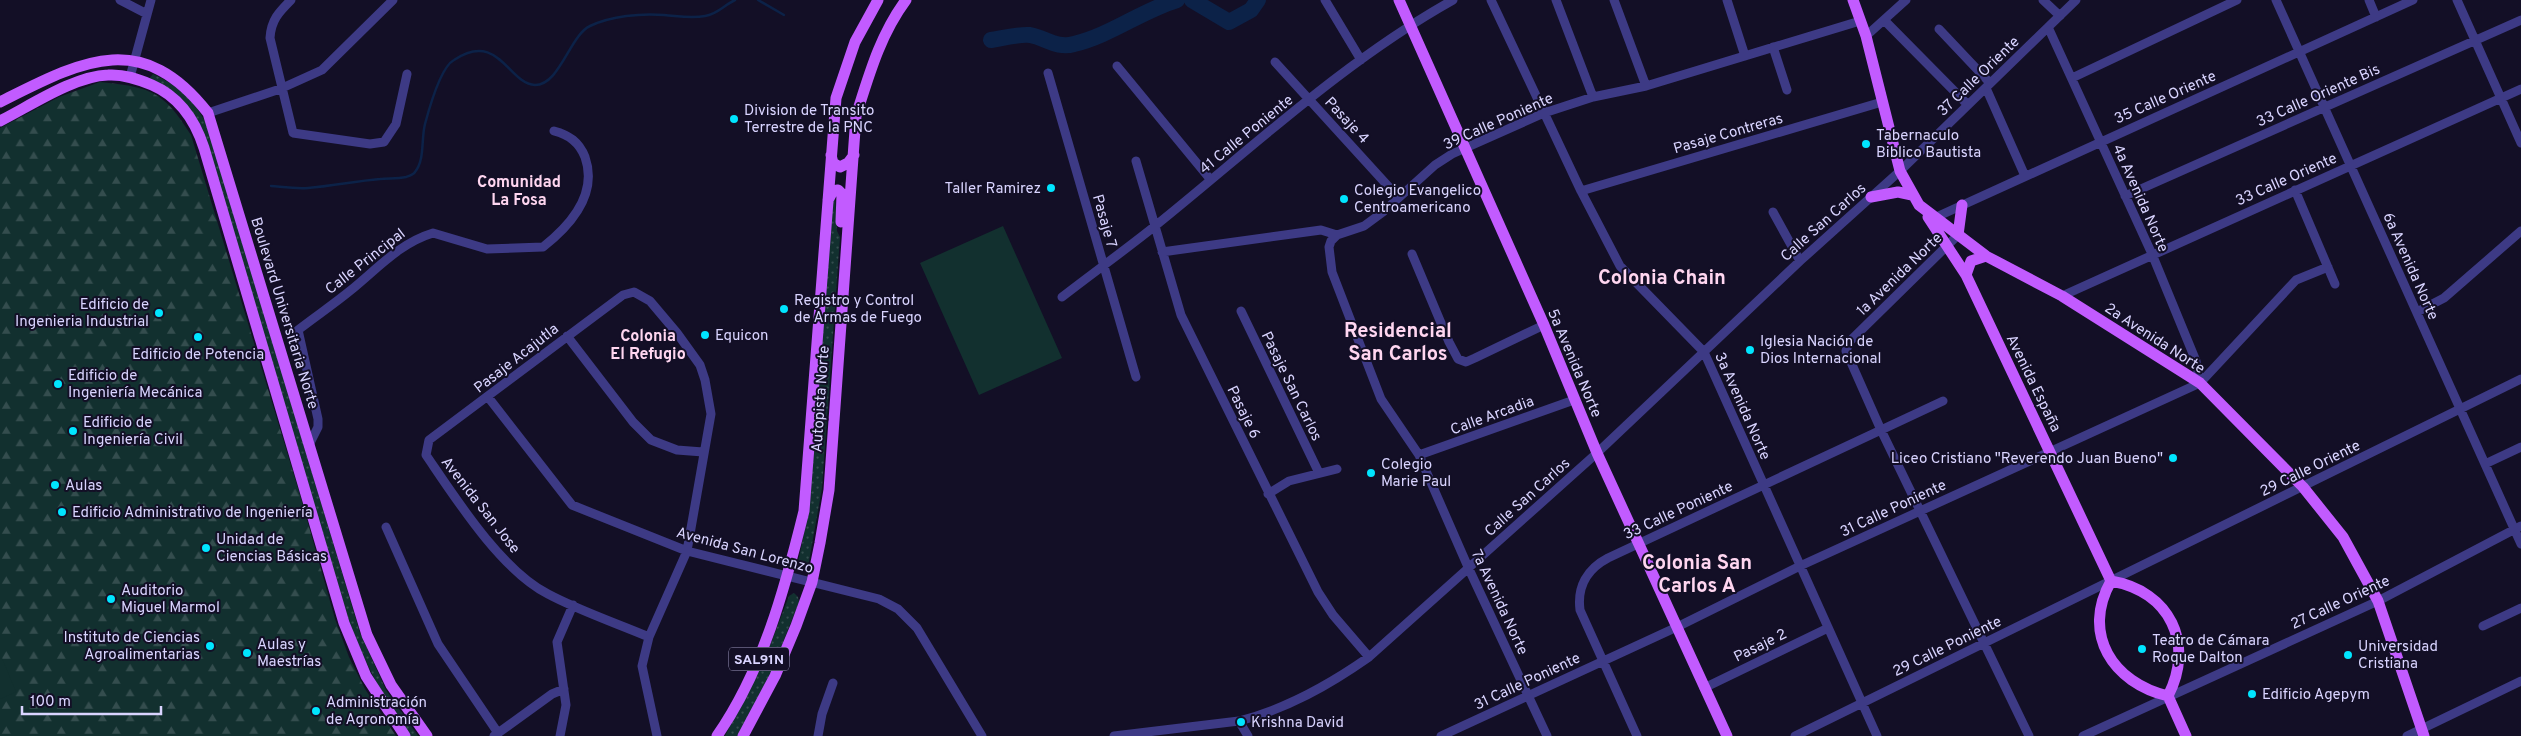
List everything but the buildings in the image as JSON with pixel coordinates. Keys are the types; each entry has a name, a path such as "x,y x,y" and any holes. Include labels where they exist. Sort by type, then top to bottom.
{"main road":[{"name":"Autopista Norte","path":"717,736 757,665 788,576 804,511 836,98 855,42 878,0"},
{"name":"Autopista Norte","path":"743,736 776,676 812,582 829,490 856,116 874,60 893,17 906,0"},
{"name":"5a Avenida Norte","path":"1399,0 1544,325 1596,453 1727,736"},
{"path":"1853,0 1866,36 1900,171 1912,195"},
{"name":"Boulevard Universitaria Norte","path":"0,102 60,72 82,64 115,60 134,61 161,70 178,81 193,94 208,113 370,642 391,685 427,736"},
{"name":"Boulevard Universitaria Norte","path":"0,121 84,80 103,75 130,77 169,94 185,110 198,131 344,624 366,676 405,736"},
{"path":"831,154 834,163 840,167 848,163 854,155"},
{"path":"828,200 833,191 838,190 842,194 841,226 844,234 848,236"},
{"path":"1871,197 1886,192 1912,195"},
{"name":"Avenida España","path":"1912,195 1918,205 1932,219 1966,275 2111,582"},
{"path":"1958,235 1962,205"},
{"name":"2a Avenida Norte","path":"1932,219 1986,256 2062,296 2200,383 2303,487 2344,537 2378,601 2423,733"},
{"path":"1966,275 1971,261 1986,256"},
{"path":"2168,696 2177,675 2179,663 2178,640 2169,618 2154,600 2144,593 2123,583 2111,582 2102,602 2100,625 2105,648 2120,672 2134,684 2168,696 2186,736"}],"street":[{"path":"120,0 147,14"},
{"path":"130,77 151,0"},
{"path":"291,0 275,16 270,26 270,38 280,89 293,134 379,144 391,135 396,124 407,74"},
{"path":"208,113 280,89 322,70 394,0"},
{"path":"1325,0 1361,60"},
{"name":"41 Calle Poniente","path":"1062,297 1154,227 1210,179 1361,60 1410,24 1453,0"},
{"name":"3a Avenida Norte","path":"1491,0 1581,191 1620,266 1704,352 1877,736"},
{"path":"1556,0 1593,98"},
{"path":"1614,0 1646,86"},
{"path":"1727,0 1745,56"},
{"path":"1866,36 1906,0"},
{"path":"2043,0 2060,16"},
{"name":"37 Calle Oriente","path":"1900,171 2076,0"},
{"path":"2072,78 2237,0"},
{"name":"6a Avenida Norte","path":"2276,0 2485,464 2518,527 2521,544"},
{"path":"2369,0 2376,17"},
{"name":"35 Calle Oriente","path":"1932,219 2413,0"},
{"path":"2456,0 2521,143"},
{"path":"1885,20 1968,105"},
{"name":"33 Calle Oriente Bis","path":"2125,196 2521,20"},
{"name":"39 Calle Poniente","path":"1162,252 1321,230 1337,235 1364,226 1383,212 1435,165 1452,154 1544,113 1593,98 1646,86 1860,21"},
{"name":"4a Avenida Norte","path":"2048,27 2152,254 2196,362 2200,383"},
{"path":"1938,29 1988,85 2025,176"},
{"path":"1773,47 1787,90"},
{"name":"Pasaje 4","path":"1275,62 1398,197"},
{"path":"1117,66 1210,179"},
{"name":"Pasaje 7","path":"1048,73 1136,377"},
{"name":"33 Calle Oriente","path":"2062,296 2521,89"},
{"name":"Pasaje Contreras","path":"1581,191 1882,102"},
{"name":"Calle Principal","path":"309,445 318,426 318,419 298,330 403,246 424,236 433,233 497,250 543,247 572,219 583,200 590,176 584,154 574,140 567,135 554,132"},
{"name":"Pasaje 6","path":"1136,161 1181,315 1318,592 1333,615 1368,657"},
{"name":"Calle San Carlos","path":"1114,736 1239,721 1291,702 1334,681 1368,657 1596,453 1800,261 1900,171"},
{"path":"2295,190 2335,284"},
{"path":"1773,212 1800,261"},
{"path":"2417,312 2444,298 2521,231"},
{"name":"7a Avenida Norte","path":"1337,235 1329,247 1332,272 1381,399 1419,456 1468,567 1547,736"},
{"name":"1a Avenida Norte","path":"1958,235 1849,342 1846,348 1881,430 2030,736"},
{"path":"1412,254 1458,359 1466,362 1544,325"},
{"name":"31 Calle Poniente","path":"1441,736 1677,627 1800,566 2200,383 2296,280 2328,267"},
{"name":"Pasaje Acajutla","path":"426,455 429,440 623,295 634,292 650,301 677,333 700,365 705,380 711,414 703,452"},
{"name":"Pasaje San Carlos","path":"1241,311 1319,473"},
{"path":"567,336 633,422 651,440 677,450 703,452 687,551 649,637 642,666 657,736"},
{"name":"29 Calle Oriente","path":"2111,582 2521,379"},
{"name":"Avenida San Lorenzo","path":"488,397 572,505 687,551 879,599 904,614 922,637 982,736"},
{"name":"Calle Arcadia","path":"1419,456 1574,400"},
{"name":"33 Calle Poniente","path":"1637,736 1580,610 1580,592 1584,581 1593,568 1638,544 1942,401"},
{"path":"2485,464 2521,447"},
{"name":"Avenida San Jose","path":"426,455 499,554 527,580 547,594 649,637"},
{"path":"1268,494 1289,481 1337,468"},
{"path":"386,527 438,644 496,734 552,694 564,689"},
{"name":"27 Calle Oriente","path":"2083,736 2378,601 2518,527"},
{"name":"29 Calle Poniente","path":"1796,736 2111,582"},
{"path":"560,736 566,705 557,642 573,605"},
{"path":"2483,626 2521,608"},
{"name":"Pasaje 2","path":"1704,688 1828,628"},
{"path":"2407,736 2423,733 2521,681"},
{"path":"818,736 822,714 833,683"},
{"path":"1239,721 1248,736"}],"green space":[{"path":"153,74 179,89 199,111 209,129 360,633 386,690 418,736 409,736 391,709 369,668 350,624 204,136 149,79"},
{"path":"100,82 132,86 154,94 164,100 191,135 300,495 335,619 349,657 365,689 396,736 0,736 0,128 59,97"},
{"path":"835,196 837,231 840,237 822,488 808,567 803,572 800,572 797,567 806,524 812,472 831,208"},
{"path":"1003,226 1062,358 979,395 920,263"},
{"path":"794,593 798,597 799,602 771,672 738,736 725,736 766,656 789,596"},
{"path":"2,658 16,692 0,699 0,659"}],"waterway":[{"path":"271,186 308,188 403,178 413,174 418,167 422,155 425,124 440,79 449,64 469,52 482,51 492,54 517,76 535,85 544,83 551,77 576,39 590,26 607,20 636,15 655,14 700,17 714,13 735,0"},
{"path":"758,0 784,15"},
{"path":"991,40 1030,35 1057,44 1074,44 1101,35 1151,10 1177,0"},
{"path":"1192,0 1229,22 1251,10 1258,0"}],"place":[{"name":"Division de Transito Terrestre de la PNC","path":"734,119"},
{"name":"Tabernaculo Biblico Bautista","path":"1866,144"},
{"name":"Taller Ramirez","path":"1051,188"},
{"name":"Colegio Evangelico Centroamericano","path":"1344,199"},
{"name":"Registro y Control de Armas de Fuego","path":"784,309"},
{"name":"Edificio de Ingenieria Industrial","path":"159,313"},
{"name":"Equicon","path":"705,335"},
{"name":"Edificio de Potencia","path":"198,337"},
{"name":"Iglesia Nación de Dios Internacional","path":"1750,350"},
{"name":"Edificio de Ingeniería Mecánica","path":"58,384"},
{"name":"Edificio de Ingeniería Civil","path":"73,431"},
{"name":"Liceo Cristiano \"Reverendo Juan Bueno\"","path":"2173,458"},
{"name":"Colegio Marie Paul","path":"1371,473"},
{"name":"Aulas","path":"55,485"},
{"name":"Edificio Administrativo de Ingeniería","path":"62,512"},
{"name":"Unidad de Ciencias Básicas","path":"206,548"},
{"name":"Auditorio Miguel Marmol","path":"111,599"},
{"name":"Instituto de Ciencias Agroalimentarias","path":"210,646"},
{"name":"Teatro de Cámara Roque Dalton","path":"2142,649"},
{"name":"Aulas y Maestrías","path":"247,653"},
{"name":"Universidad Cristiana","path":"2348,655"},
{"name":"Edificio Agepym","path":"2252,694"},
{"name":"Administración de Agronomía","path":"316,711"},
{"name":"Krishna David","path":"1241,722"}],"district":[{"name":"Comunidad La Fosa","path":"519,190"},
{"name":"Colonia Chain","path":"1662,277"},
{"name":"Residencial San Carlos","path":"1398,342"},
{"name":"Colonia El Refugio","path":"648,344"},
{"name":"Colonia San Carlos A","path":"1697,574"}]}
